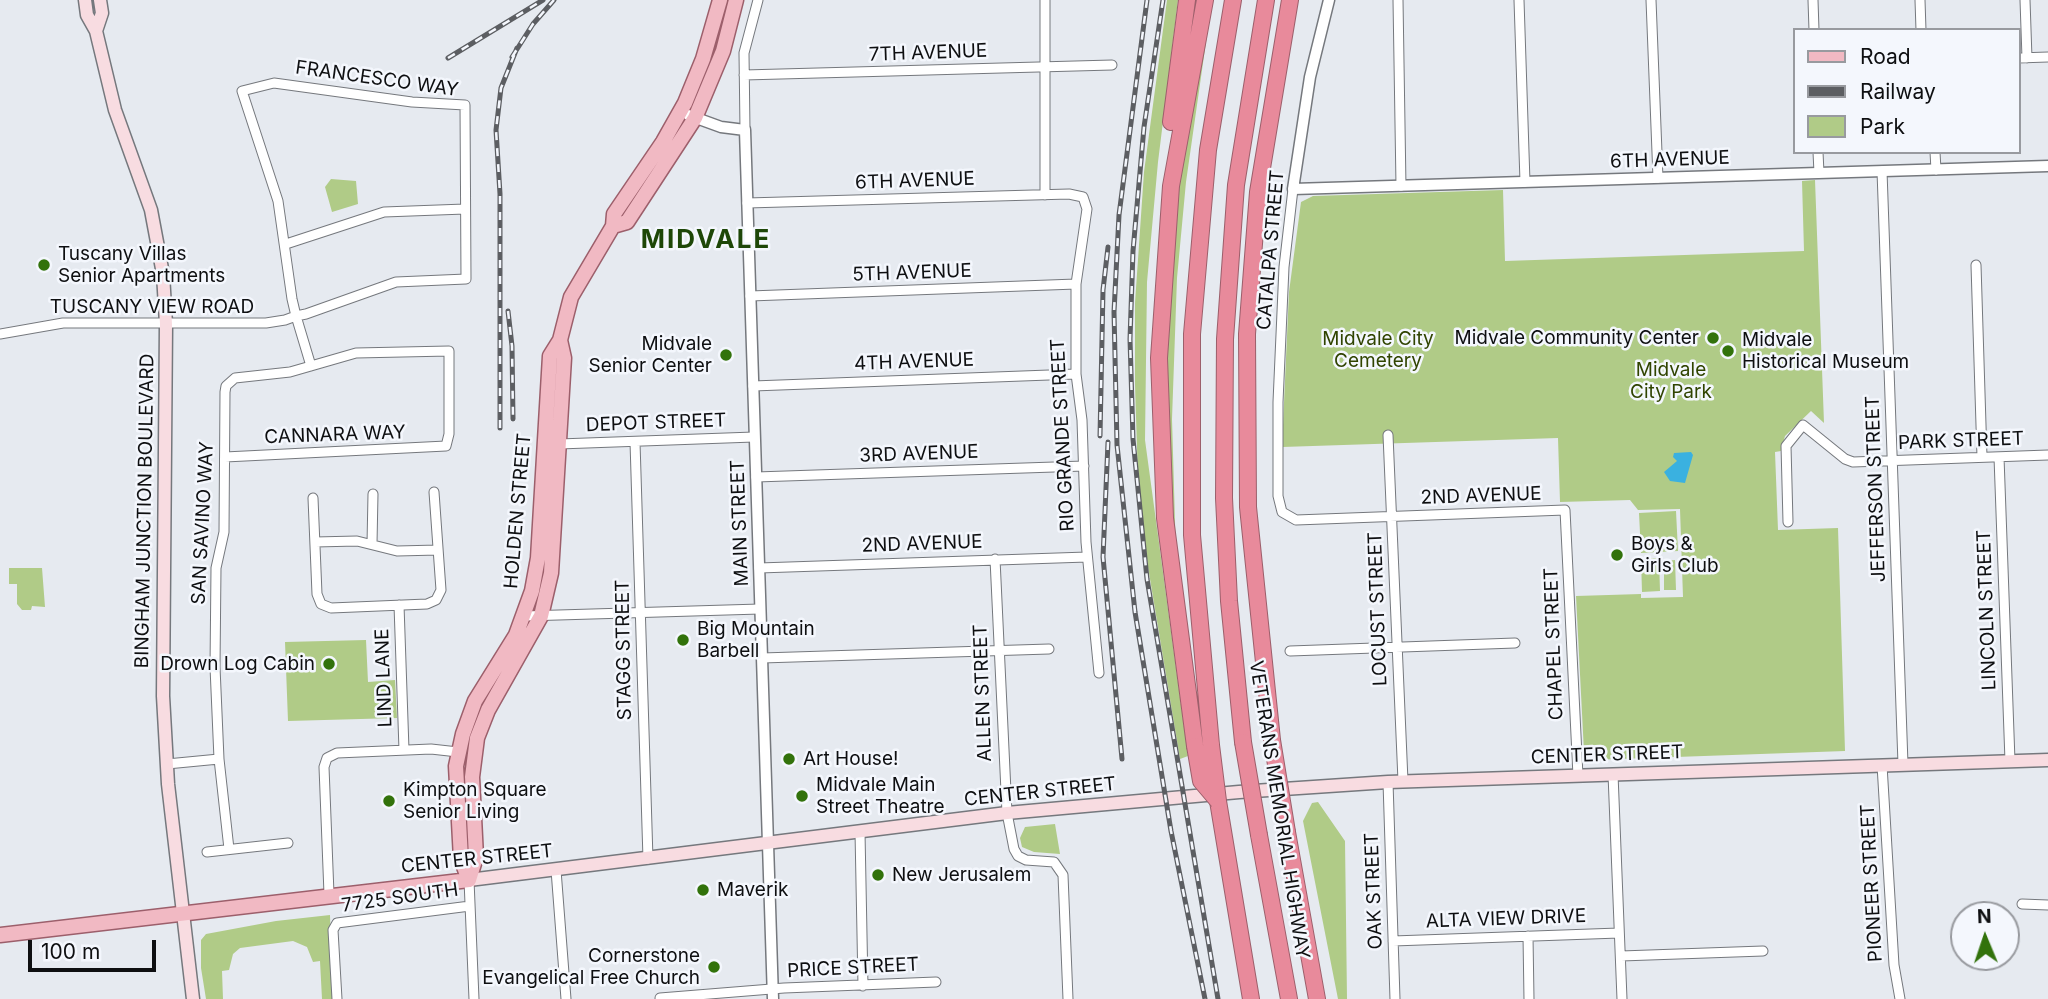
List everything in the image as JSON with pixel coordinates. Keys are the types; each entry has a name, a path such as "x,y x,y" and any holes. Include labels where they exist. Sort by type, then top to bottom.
{"highway":[{"path":"1187,0 1161,206 1160,435 1165,518 1203,746 1219,801 1251,999"},
{"path":"1160,326 1171,186 1205,0"},
{"path":"1203,746 1192,535 1191,348 1208,150 1233,0"},
{"name":"VETERANS MEMORIAL HIGHWAY","path":"1266,0 1236,185 1225,339 1224,511 1229,601 1243,742 1289,999"},
{"path":"1293,0 1281,47 1253,240 1246,379 1248,507 1272,740 1317,999"}],"main road":[{"name":"BINGHAM JUNCTION BOULEVARD","path":"85,0 87,15 96,31 112,103 155,224 163,274 166,324 162,665 167,764 193,999"},
{"name":"BINGHAM JUNCTION BOULEVARD","path":"96,31 102,13 100,0"},
{"name":"HOLDEN STREET","path":"469,880 461,859 456,785 458,752 475,701 525,616 538,558 550,356 560,341 565,313 575,290 613,226 614,214 681,111 703,59 720,0"},
{"name":"HOLDEN STREET","path":"613,226 627,222 695,118 723,51 736,0"},
{"name":"HOLDEN STREET","path":"469,880 476,857 472,777 477,738 492,701 541,616 551,573 565,358 560,341"},
{"name":"CENTER STREET","path":"0,935 329,894 648,859 1007,813 1388,782 2048,760"}],"street":[{"name":"MAIN STREET","path":"758,0 746,38 744,75 773,995"},
{"path":"1045,0 1045,195"},
{"name":"CATALPA STREET","path":"1279,506 1280,338 1293,189 1310,77 1329,0"},
{"path":"1398,0 1401,186"},
{"path":"1519,0 1525,182"},
{"path":"1651,0 1658,178"},
{"path":"1813,0 1814,28"},
{"path":"1920,0 1921,28"},
{"path":"2025,0 2023,58 2048,57"},
{"name":"7TH AVENUE","path":"744,75 1112,65"},
{"name":"FRANCESCO WAY","path":"286,244 264,154 242,91 274,83 412,102 465,105 466,279"},
{"path":"681,111 721,127 745,130"},
{"path":"1818,154 1819,173"},
{"path":"1935,154 1936,170"},
{"name":"6TH AVENUE","path":"1293,189 2048,166"},
{"name":"JEFFERSON STREET","path":"1882,171 1903,764"},
{"name":"6TH AVENUE","path":"747,203 1069,194 1083,197"},
{"name":"RIO GRANDE STREET","path":"1083,197 1087,209 1076,284 1076,374 1084,466 1087,557 1099,673"},
{"path":"311,366 296,316 286,244 384,212 465,209"},
{"path":"1976,265 1982,457"},
{"name":"TUSCANY VIEW ROAD","path":"0,334 51,324 256,324 296,316 396,282 466,279"},
{"name":"5TH AVENUE","path":"750,296 1076,284"},
{"name":"SAN SAVINO WAY","path":"229,849 219,759 215,667 216,568 224,532 225,392 230,381 238,377 277,374 362,352 449,351 449,434 446,446"},
{"name":"4TH AVENUE","path":"753,386 1076,374"},
{"name":"PARK STREET","path":"1788,522 1786,446 1803,425 1849,461 2048,455"},
{"name":"LOCUST STREET","path":"1388,435 1403,782"},
{"name":"DEPOT STREET","path":"559,444 754,437"},
{"name":"STAGG STREET","path":"635,442 648,859"},
{"name":"CANNARA WAY","path":"225,457 446,446"},
{"name":"LINCOLN STREET","path":"1999,457 2010,761"},
{"name":"3RD AVENUE","path":"756,477 1084,466"},
{"path":"313,498 317,594 321,604 331,608 427,604 436,600 441,590 434,492"},
{"path":"372,544 373,494"},
{"name":"2ND AVENUE","path":"1279,506 1287,518 1297,520 1565,510"},
{"name":"CHAPEL STREET","path":"1565,510 1577,776"},
{"path":"315,542 352,540 402,551 438,550"},
{"name":"2ND AVENUE","path":"759,568 1087,557"},
{"name":"ALLEN STREET","path":"995,559 1007,813 1016,853 1026,860 1054,862 1063,875 1068,999"},
{"name":"LIND LANE","path":"398,605 404,750"},
{"path":"525,616 760,609"},
{"path":"1290,651 1515,643"},
{"path":"762,658 1049,649"},
{"path":"329,894 326,760 337,752 458,752"},
{"path":"167,764 219,759"},
{"name":"PIONEER STREET","path":"1882,765 1894,965 1900,999"},
{"path":"1613,774 1622,999"},
{"name":"OAK STREET","path":"1388,782 1395,999"},
{"path":"860,832 863,986"},
{"path":"207,852 288,843"},
{"path":"556,870 566,999"},
{"name":"HOLDEN STREET","path":"469,880 474,999"},
{"path":"2022,904 2048,905"},
{"name":"7725 SOUTH","path":"337,999 334,925 344,920 470,906"},
{"name":"ALTA VIEW DRIVE","path":"1393,941 1619,933"},
{"path":"1528,936 1528,999"},
{"path":"1620,956 1763,951"},
{"name":"PRICE STREET","path":"660,998 773,995 936,982"}],"green space":[{"path":"1167,0 1178,0 1158,162 1147,282 1145,440 1188,756 1180,759 1148,567 1138,480 1135,385 1135,303 1144,172"},
{"path":"1212,0 1186,182 1177,278 1172,419 1176,556 1168,488 1164,390 1172,222"},
{"path":"331,179 356,181 358,204 332,212 325,187"},
{"name":"Midvale City Park","path":"1815,180 1824,423 1811,411 1785,436 1781,451 1775,452 1778,530 1838,528 1845,751 1591,760 1584,752 1576,596 1641,594 1641,598 1683,597 1680,509 1638,510 1630,500 1560,502 1558,438 1282,447 1289,292 1301,202 1313,196 1503,190 1505,261 1804,251 1802,181"},
{"path":"1676,511 1678,551 1641,553 1639,513"},
{"path":"1659,558 1660,591 1642,592 1641,559"},
{"path":"1675,560 1676,590 1664,590 1664,561"},
{"path":"9,568 42,568 45,607 32,606 31,610 22,610 17,604 17,584 9,584"},
{"path":"366,640 368,682 395,680 397,718 288,721 285,642"},
{"path":"1318,802 1345,841 1347,999 1338,999 1303,821 1312,803"},
{"path":"1055,824 1060,854 1034,852 1022,847 1020,838 1025,827"},
{"path":"330,915 333,999 322,999 320,961 313,962 307,947 293,941 240,948 233,954 229,970 222,971 223,999 206,999 201,968 201,940 206,934 276,921"}],"water":[{"path":"1691,452 1693,455 1685,483 1670,481 1664,472 1677,461 1673,457 1674,453"}],"railway":[{"path":"448,58 543,0"},
{"path":"512,57 533,24 554,0"},
{"path":"1147,0 1119,215 1114,312 1117,445 1135,612 1171,831 1205,999"},
{"path":"1163,0 1144,127 1133,251 1130,339 1133,439 1147,579 1218,999"},
{"path":"500,428 500,194 496,130 501,88 517,48"},
{"path":"1100,436 1103,290 1108,247"},
{"path":"508,311 512,346 513,419"},
{"path":"1108,442 1103,557 1122,759"}],"place":[{"name":"Tuscany Villas Senior Apartments","path":"44,265"},
{"name":"Midvale Community Center","path":"1713,338"},
{"name":"Midvale Historical Museum","path":"1728,351"},
{"name":"Midvale Senior Center","path":"726,355"},
{"name":"Boys & Girls Club","path":"1617,555"},
{"name":"Big Mountain Barbell","path":"683,640"},
{"name":"Drown Log Cabin","path":"329,664"},
{"name":"Art House!","path":"789,759"},
{"name":"Midvale Main Street Theatre","path":"802,796"},
{"name":"Kimpton Square Senior Living","path":"389,801"},
{"name":"New Jerusalem","path":"878,875"},
{"name":"Maverik","path":"703,890"},
{"name":"Cornerstone Evangelical Free Church","path":"714,967"}],"district":[{"name":"MIDVALE","path":"706,240"}],"park label":[{"name":"Midvale City Cemetery","path":"1378,350"}]}
